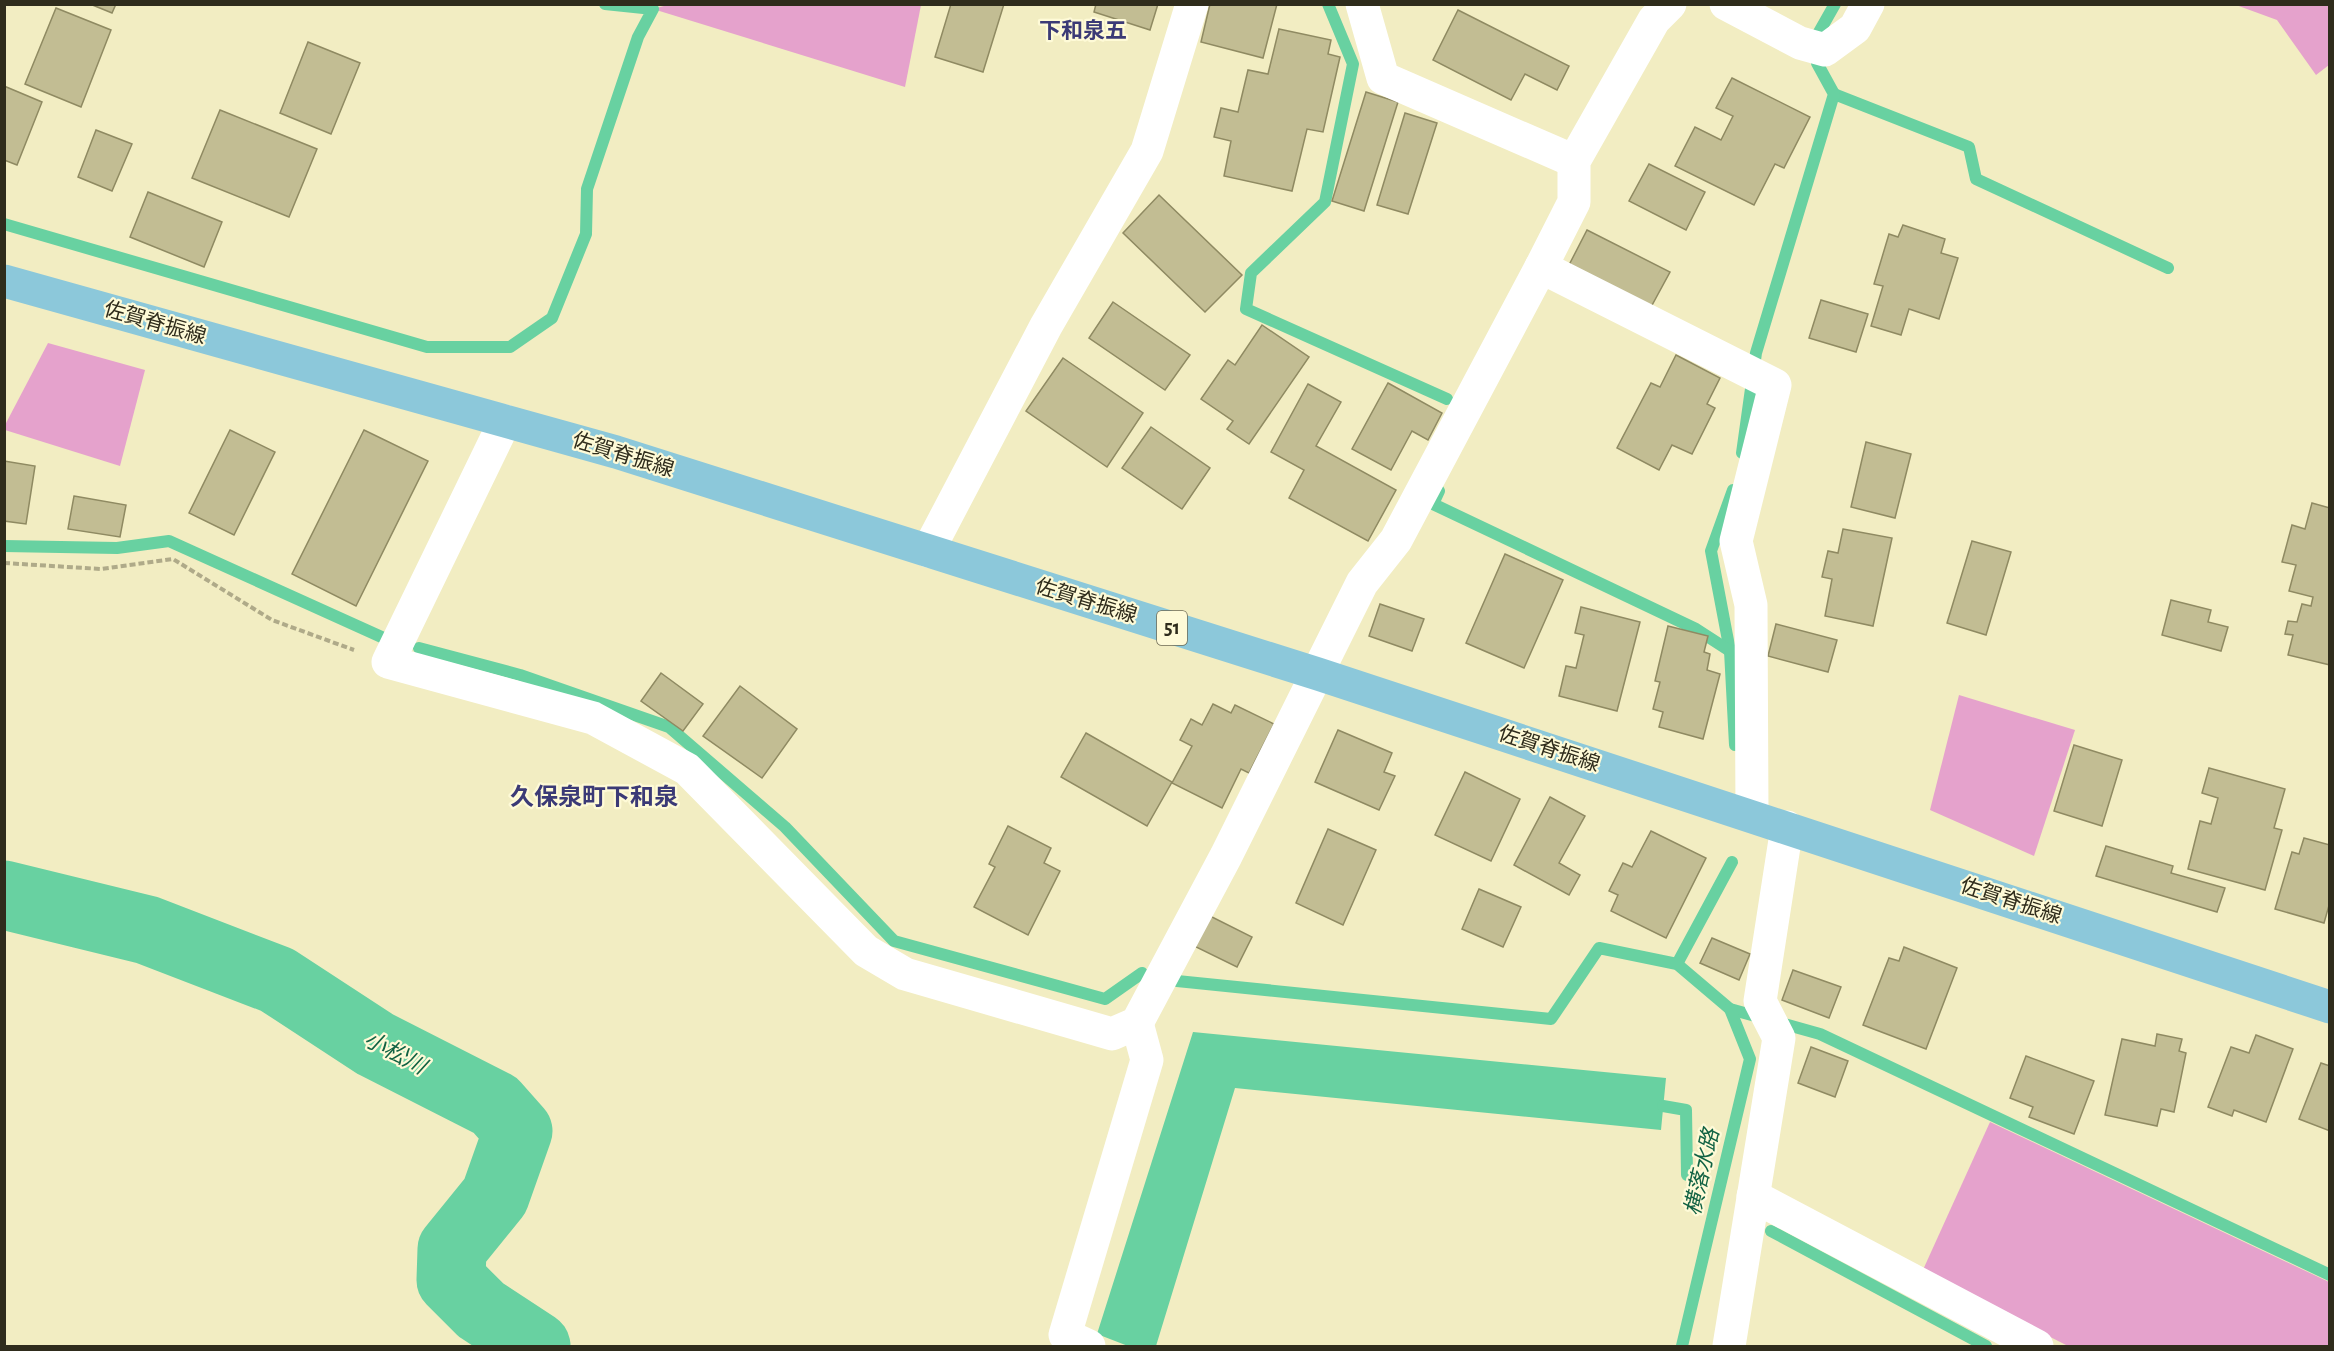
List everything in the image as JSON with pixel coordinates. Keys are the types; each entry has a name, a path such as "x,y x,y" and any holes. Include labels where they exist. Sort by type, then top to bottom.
{"main road":[{"name":"佐賀脊振線","path":"4,281 627,455 1318,674 2330,1007"}],"street":[{"path":"928,551 1046,326 1147,151 1192,4"},
{"path":"1362,4 1383,78 1574,161"},
{"path":"505,421 388,662 594,718 687,769 866,951 905,974 1112,1034 1137,1023 1318,674 1362,583 1396,540 1574,202 1574,161 1654,20 1670,4"},
{"path":"1726,4 1800,43 1825,50 1855,28 1868,4"},
{"path":"1541,267 1775,385 1736,541 1752,605 1752,815"},
{"path":"1729,1347 1779,1038 1760,1001 1787,827"},
{"path":"1089,1347 1065,1335 1147,1060 1137,1023"},
{"path":"1754,1196 2037,1347"}],"path":[{"path":"4,563 102,569 173,559 272,620 388,662"}],"shaded area":[{"path":"671,4 921,5 905,87 653,9"},
{"path":"2236,5 2329,5 2329,65 2316,75 2277,20"},
{"path":"48,343 145,370 120,466 5,430 5,425"},
{"path":"1959,695 2075,730 2034,856 1930,810"},
{"path":"1193,1032 1666,1078 1661,1130 1235,1088 1156,1346 1128,1346 1097,1334"},
{"path":"1990,1122 2329,1282 2329,1346 2068,1346 1922,1272"}],"building":[{"path":"90,4 116,4 112,13"},
{"path":"951,4 1004,4 983,72 935,57"},
{"path":"1096,4 1158,4 1150,30 1094,12"},
{"path":"1210,4 1277,4 1263,58 1201,42"},
{"path":"56,8 111,30 81,107 25,84"},
{"path":"1458,10 1569,66 1557,90 1525,74 1511,100 1433,60"},
{"path":"1279,29 1331,40 1328,54 1340,57 1323,132 1307,129 1292,191 1224,176 1231,141 1214,137 1221,108 1238,112 1248,70 1268,74"},
{"path":"308,42 360,63 331,134 280,113"},
{"path":"1732,78 1810,117 1784,168 1775,164 1754,205 1675,166 1695,127 1721,140 1733,116 1716,108"},
{"path":"4,86 42,102 17,165 4,160"},
{"path":"1366,92 1398,102 1364,211 1332,201"},
{"path":"220,110 317,149 289,217 192,178"},
{"path":"1405,113 1437,123 1408,214 1377,205"},
{"path":"96,130 132,144 112,191 78,177"},
{"path":"1649,164 1705,192 1686,230 1629,201"},
{"path":"148,192 222,222 204,267 130,237"},
{"path":"1159,195 1242,275 1205,312 1123,233"},
{"path":"1903,225 1945,239 1941,253 1958,258 1939,319 1909,309 1901,335 1871,326 1883,286 1874,284 1889,234 1898,237"},
{"path":"1587,230 1670,272 1651,307 1569,265"},
{"path":"1821,300 1868,314 1856,352 1809,338"},
{"path":"1113,302 1190,355 1165,390 1089,338"},
{"path":"1262,325 1309,357 1249,444 1227,429 1233,421 1201,399 1228,360 1235,365"},
{"path":"1676,355 1720,378 1707,404 1715,408 1692,454 1672,445 1659,470 1617,448 1651,383 1660,387"},
{"path":"1063,358 1143,413 1107,467 1026,411"},
{"path":"1388,383 1442,413 1428,440 1412,431 1391,470 1352,449"},
{"path":"1308,384 1341,402 1316,446 1396,490 1368,541 1289,498 1304,470 1271,452"},
{"path":"1151,427 1210,468 1182,509 1122,468"},
{"path":"230,430 275,452 234,535 189,513"},
{"path":"364,430 428,461 356,606 292,574"},
{"path":"1866,442 1911,454 1895,518 1851,507"},
{"path":"4,461 35,466 26,524 4,521"},
{"path":"74,496 126,505 120,537 68,529"},
{"path":"2312,503 2330,508 2330,665 2288,655 2293,635 2285,634 2288,621 2297,622 2302,604 2311,606 2313,597 2289,591 2296,565 2282,562 2292,525 2305,529"},
{"path":"1843,529 1892,538 1873,626 1825,616 1832,579 1822,577 1828,551 1838,553"},
{"path":"1972,541 2011,552 1986,635 1947,623"},
{"path":"1505,554 1563,580 1524,668 1466,643"},
{"path":"2171,600 2211,610 2208,622 2228,627 2221,651 2162,635"},
{"path":"1380,604 1424,619 1412,651 1369,636"},
{"path":"1581,607 1640,622 1617,711 1559,696 1566,666 1576,668 1584,635 1575,633"},
{"path":"1776,624 1837,640 1828,672 1768,656"},
{"path":"1668,626 1708,636 1704,652 1710,654 1707,670 1720,674 1703,739 1659,727 1663,712 1653,709 1660,682 1655,681"},
{"path":"661,673 703,704 683,731 641,701"},
{"path":"740,686 797,729 762,778 703,736"},
{"path":"1213,704 1231,713 1235,705 1274,724 1249,773 1241,769 1222,808 1172,783 1192,746 1180,740 1191,719 1202,725"},
{"path":"1338,730 1392,753 1384,772 1395,776 1379,810 1315,782"},
{"path":"1086,733 1172,782 1147,826 1061,777"},
{"path":"2074,745 2122,760 2102,826 2054,811"},
{"path":"2209,768 2285,789 2274,828 2282,830 2265,890 2188,869 2200,821 2211,824 2218,798 2202,793"},
{"path":"1465,772 1520,799 1491,861 1435,835"},
{"path":"1550,797 1585,816 1559,863 1580,875 1569,895 1514,865"},
{"path":"1008,826 1051,848 1044,863 1060,871 1028,935 974,907 995,867 989,864"},
{"path":"1328,829 1376,850 1343,925 1296,903"},
{"path":"1651,831 1706,858 1666,938 1611,911 1618,895 1609,891 1623,863 1632,867"},
{"path":"2304,838 2330,845 2330,902 2324,923 2275,909 2292,852 2299,854"},
{"path":"2106,846 2173,866 2171,873 2225,888 2217,912 2096,876"},
{"path":"1479,889 1521,907 1503,947 1462,929"},
{"path":"1208,915 1252,937 1237,967 1192,945"},
{"path":"1712,938 1750,954 1739,980 1700,963"},
{"path":"1904,947 1957,968 1926,1049 1863,1025 1889,958 1899,961"},
{"path":"1793,970 1841,987 1829,1018 1782,1000"},
{"path":"2157,1034 2182,1039 2179,1051 2186,1053 2174,1112 2161,1109 2157,1126 2105,1115 2122,1039 2155,1046"},
{"path":"2256,1035 2293,1049 2266,1122 2234,1110 2232,1116 2208,1107 2231,1047 2249,1053"},
{"path":"1811,1047 1848,1061 1835,1097 1798,1083"},
{"path":"2026,1056 2094,1081 2074,1134 2029,1117 2033,1107 2010,1098"},
{"path":"2321,1063 2330,1066 2330,1131 2299,1119"}],"waterway":[{"path":"4,224 427,347 510,347 552,318 586,234 587,189 638,37 653,9 605,4"},
{"path":"1328,4 1353,64 1325,202 1251,273 1246,309 1447,399"},
{"path":"1818,34 1835,4"},
{"path":"1742,453 1756,353 1834,94 1817,63"},
{"path":"1834,94 1969,147 1976,179 2168,268"},
{"path":"1733,490 1711,551 1730,651 1735,745"},
{"path":"1439,491 1433,504 1696,629 1730,651"},
{"path":"4,546 117,548 169,541 386,639"},
{"path":"419,648 520,675 669,727 785,827 894,941 1105,999 1142,973"},
{"path":"1677,964 1732,862"},
{"name":"小松川","path":"4,895 147,930 277,980 375,1044 495,1105 518,1131 495,1196 452,1249 451,1280 481,1310 536,1346"},
{"path":"1177,981 1551,1019 1599,948 1677,964 1730,1009 1820,1034 2330,1275"},
{"name":"横落水路","path":"1682,1346 1750,1059 1730,1009"},
{"path":"1663,1106 1686,1110 1687,1175"},
{"path":"1771,1231 1986,1346"}],"district":[{"name":"下和泉五","path":"1083,31"},
{"name":"久保泉町下和泉","path":"594,798"}]}
